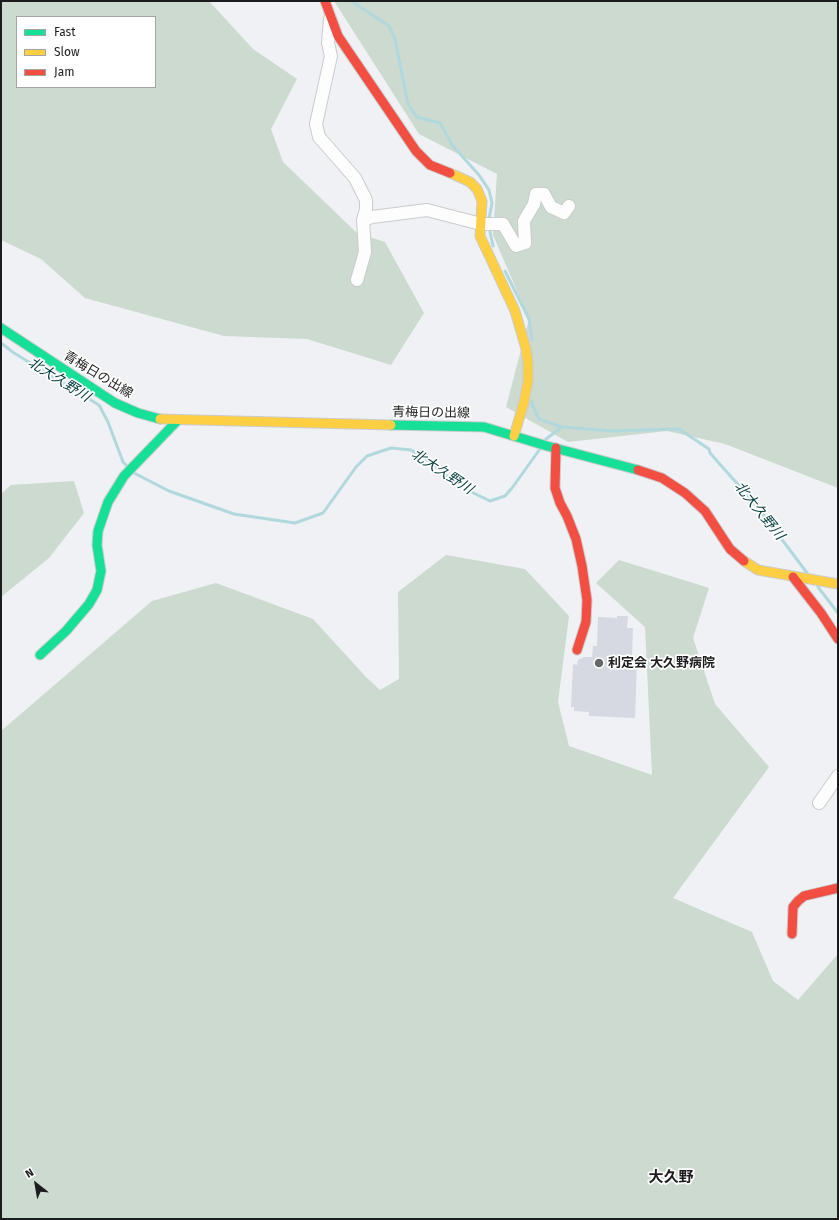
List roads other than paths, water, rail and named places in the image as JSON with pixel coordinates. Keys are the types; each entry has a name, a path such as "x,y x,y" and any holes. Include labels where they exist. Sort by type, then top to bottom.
{"street":[{"path":"325,1 338,36 423,159 430,165 459,176 470,182 477,189 482,201 480,236 512,305 526,349 528,381 524,402 514,436"},
{"path":"330,16 328,43 331,56 316,124 319,137 355,178 366,200 366,209 363,220 365,252 357,280"},
{"path":"363,220 372,217 427,210 481,224 503,224 516,246 525,243 524,221 534,204 536,194 544,194 551,207 564,213 569,206"},
{"name":"青梅日の出線","path":"1,328 115,402 138,413 158,418 178,420 484,427 551,447 633,468 662,478 685,493 701,507 730,549 742,560 758,570 838,584"},
{"path":"40,655 66,631 89,604 97,590 101,572 97,545 98,531 108,502 126,474 178,420"},
{"path":"551,447 555,488 560,504 567,516 576,539 587,600 586,622 577,650"},
{"path":"793,577 821,612 838,639"},
{"path":"819,803 838,776"},
{"path":"792,934 793,908 798,901 804,896 838,888"}],"waterway":[{"path":"351,1 389,26 395,39 408,104 417,117 440,123 453,146 479,175 489,190 492,203 489,219"},
{"path":"489,227 493,246"},
{"path":"505,271 529,319 532,340"},
{"name":"北大久野川","path":"1,343 14,353 99,405 108,422 123,462 127,466"},
{"path":"532,401 539,419 562,427"},
{"name":"北大久野川","path":"546,439 562,427 612,431 679,429 709,449 710,453 757,506 807,573"},
{"name":"北大久野川","path":"134,473 169,491 234,514 295,523 323,513 356,467 367,456 391,448 411,450 432,463 457,485 490,501 505,496 540,449"},
{"name":"北大久野川","path":"818,587 838,613"}],"place":[{"name":"利定会 大久野病院","path":"599,663"}],"district":[{"name":"大久野","path":"671,1178"}]}
